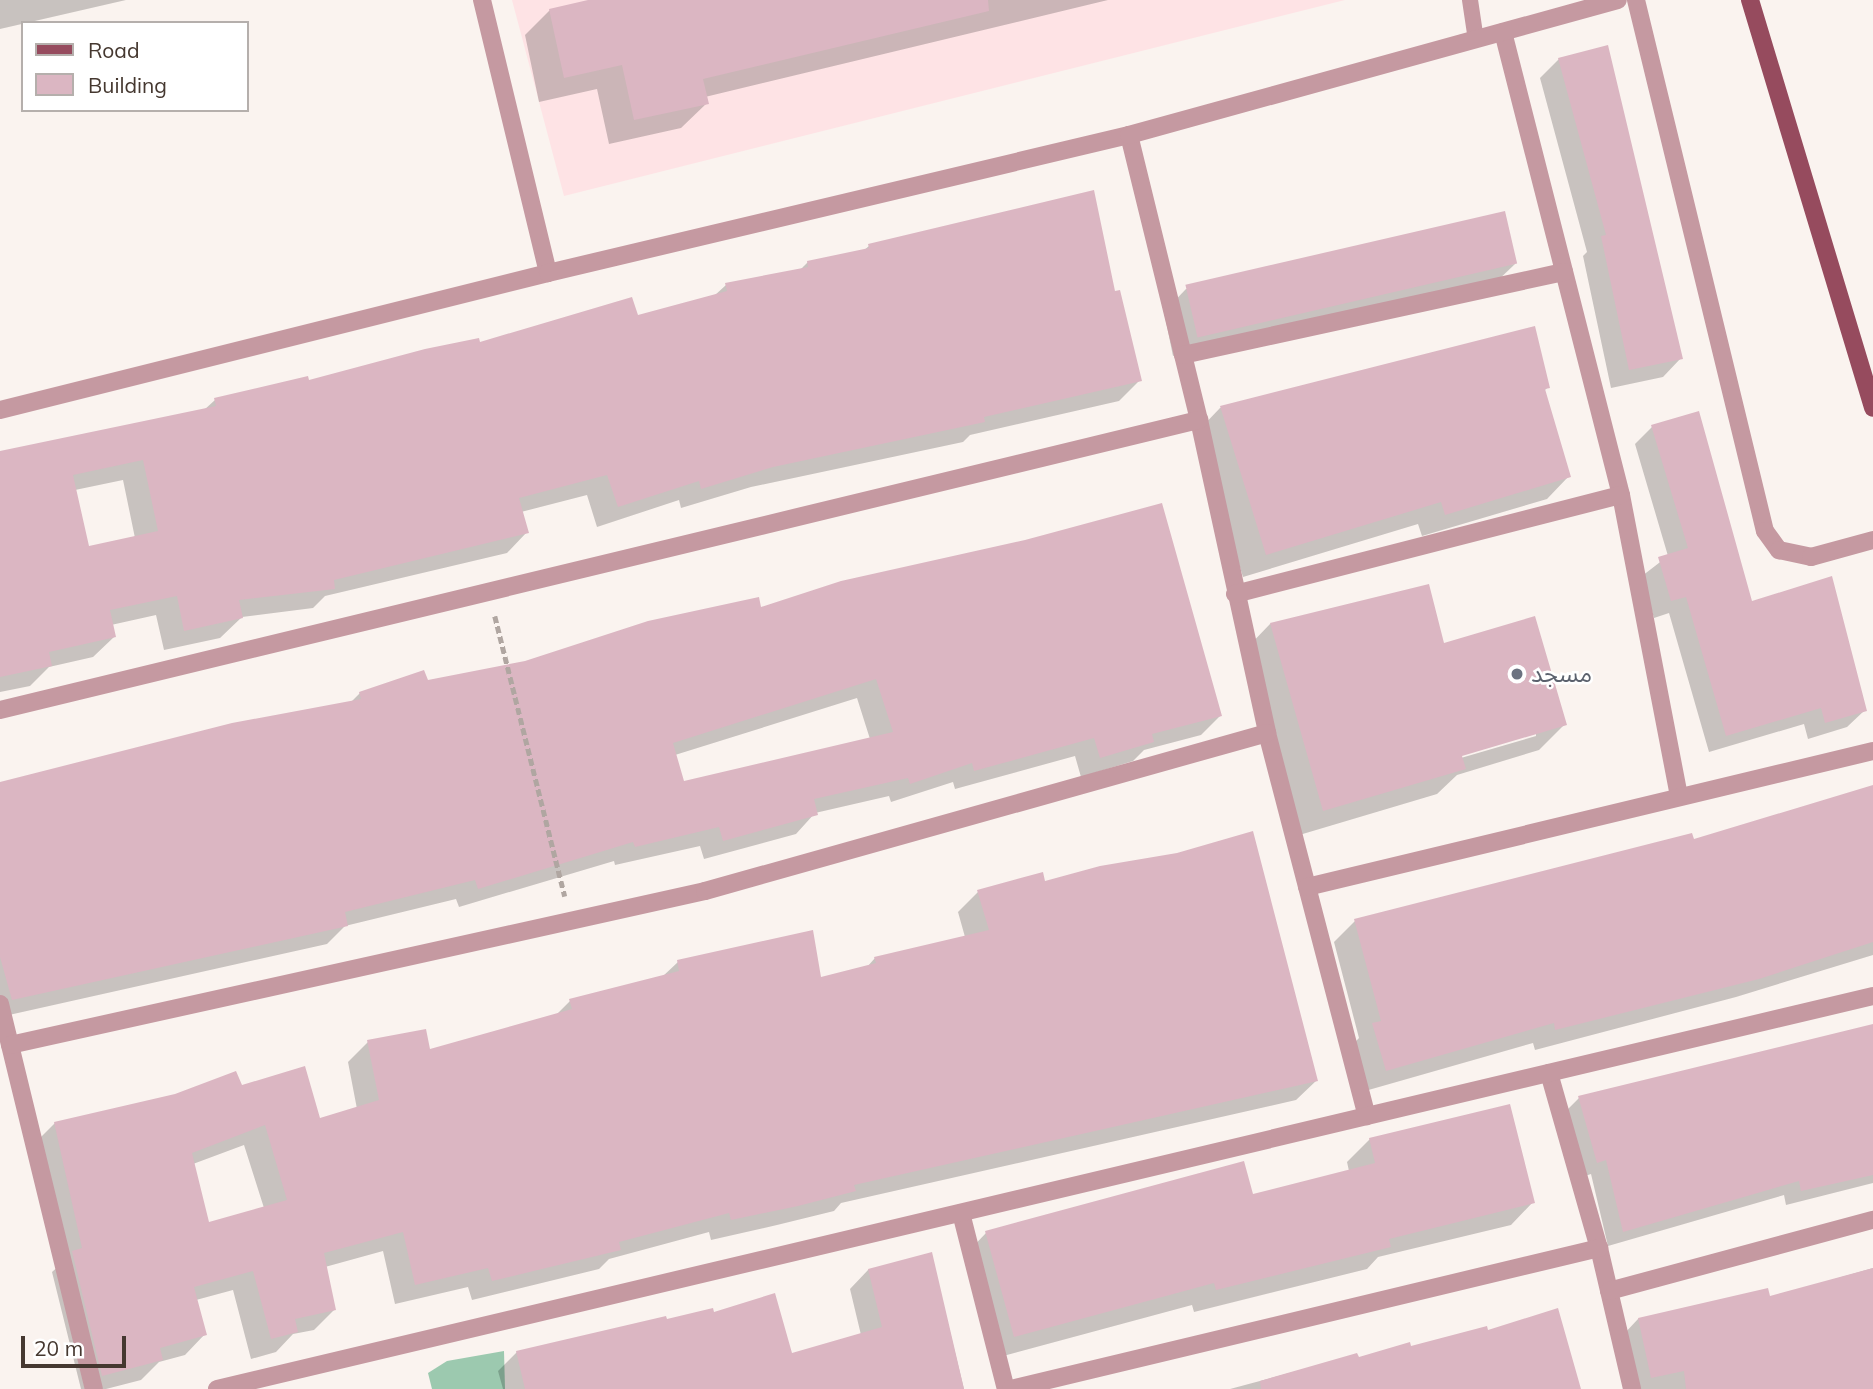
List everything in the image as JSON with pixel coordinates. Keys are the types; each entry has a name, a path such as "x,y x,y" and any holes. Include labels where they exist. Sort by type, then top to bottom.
{"main road":[{"path":"1750,0 1865,342 1873,408"}],"street":[{"path":"482,0 548,273"},
{"path":"0,410 548,273 1129,135 1618,0"},
{"path":"1636,0 1765,531 1779,550 1811,557 1873,540"},
{"path":"1503,32 1621,495 1679,795"},
{"path":"1129,135 1199,419 1235,594 1268,733 1367,1116"},
{"path":"1183,355 1564,272"},
{"path":"0,710 1199,419"},
{"path":"1235,594 1621,495"},
{"path":"10,1045 705,891 1268,733"},
{"path":"1307,887 1679,795 1873,751"},
{"path":"217,1389 1873,996"},
{"path":"0,1004 94,1389"},
{"path":"1549,1073 1599,1248 1632,1389"},
{"path":"961,1213 1009,1389 1599,1248"},
{"path":"1609,1291 1873,1220"}],"lane":[{"path":"1470,0 1476,40"}],"path":[{"path":"489,591 571,920"}],"shaded area":[{"path":"512,0 1345,0 564,196"}],"green space":[{"path":"504,1351 505,1389 432,1389 428,1373 447,1361"}],"building":[{"path":"588,0 988,0 989,11 703,79 709,104 634,120 622,65 564,78 549,9"},
{"path":"1608,45 1683,359 1629,370 1601,236 1606,235 1558,58"},
{"path":"1094,190 1115,291 1120,290 1142,381 984,417 985,422 773,467 701,489 699,481 618,507 607,475 519,498 529,533 334,580 335,589 239,600 243,618 184,631 177,596 110,610 116,637 49,652 52,666 0,677 0,451 216,406 214,398 308,376 309,380 425,349 479,338 480,342 632,297 638,315 727,291 725,283 808,267 807,261 869,248 868,244","holes":["143,460 158,531 89,546 73,475"]},
{"path":"1505,211 1517,264 1198,337 1185,285"},
{"path":"1535,326 1550,388 1545,389 1571,477 1445,515 1441,502 1266,555 1220,406"},
{"path":"1699,411 1752,601 1832,576 1867,711 1825,723 1821,708 1726,736 1686,597 1671,601 1658,557 1688,548 1651,425"},
{"path":"1162,503 1222,716 1152,734 1154,742 1100,758 1094,738 974,771 972,763 910,784 908,778 814,799 818,815 723,841 719,827 635,847 633,842 478,889 475,880 345,912 348,926 12,1000 0,957 0,782 232,723 361,699 359,692 424,670 428,680 525,661 648,621 759,597 761,607 841,581 1025,540","holes":["876,679 893,732 684,781 673,743"]},
{"path":"1429,584 1444,643 1535,616 1567,725 1462,756 1466,769 1323,811 1270,623"},
{"path":"1873,785 1873,942 1759,979 1555,1030 1554,1023 1386,1071 1372,1023 1381,1021 1354,919 1692,833 1694,839"},
{"path":"1253,831 1318,1081 854,1185 856,1191 798,1206 731,1220 729,1213 619,1242 621,1250 492,1281 488,1268 415,1285 403,1232 324,1253 336,1310 295,1319 298,1332 271,1339 253,1271 194,1287 207,1335 160,1348 163,1360 102,1376 72,1251 82,1248 54,1122 175,1094 236,1071 242,1085 305,1066 320,1118 379,1100 367,1040 426,1029 430,1049 572,1009 569,999 679,971 677,960 813,930 821,977 876,963 874,957 989,930 977,890 1043,872 1045,881 1100,866 1177,853","holes":["265,1125 287,1200 209,1222 192,1153"]},
{"path":"1873,1024 1873,1175 1801,1191 1799,1181 1623,1232 1606,1160 1597,1163 1578,1096"},
{"path":"1510,1104 1535,1203 1389,1239 1391,1247 1216,1290 1214,1283 1014,1337 985,1231 1244,1161 1253,1194 1375,1163 1369,1138"},
{"path":"932,1252 964,1389 525,1389 516,1351 666,1316 667,1319 713,1308 714,1312 775,1293 792,1353 882,1327 868,1269"},
{"path":"1873,1268 1873,1389 1686,1389 1684,1371 1651,1378 1638,1318 1768,1288 1770,1296"},
{"path":"1558,1308 1581,1389 1261,1389 1260,1381 1357,1353 1359,1357 1410,1342 1411,1346 1487,1326 1488,1330"}],"place":[{"name":"مسجد","path":"1517,674"}]}
